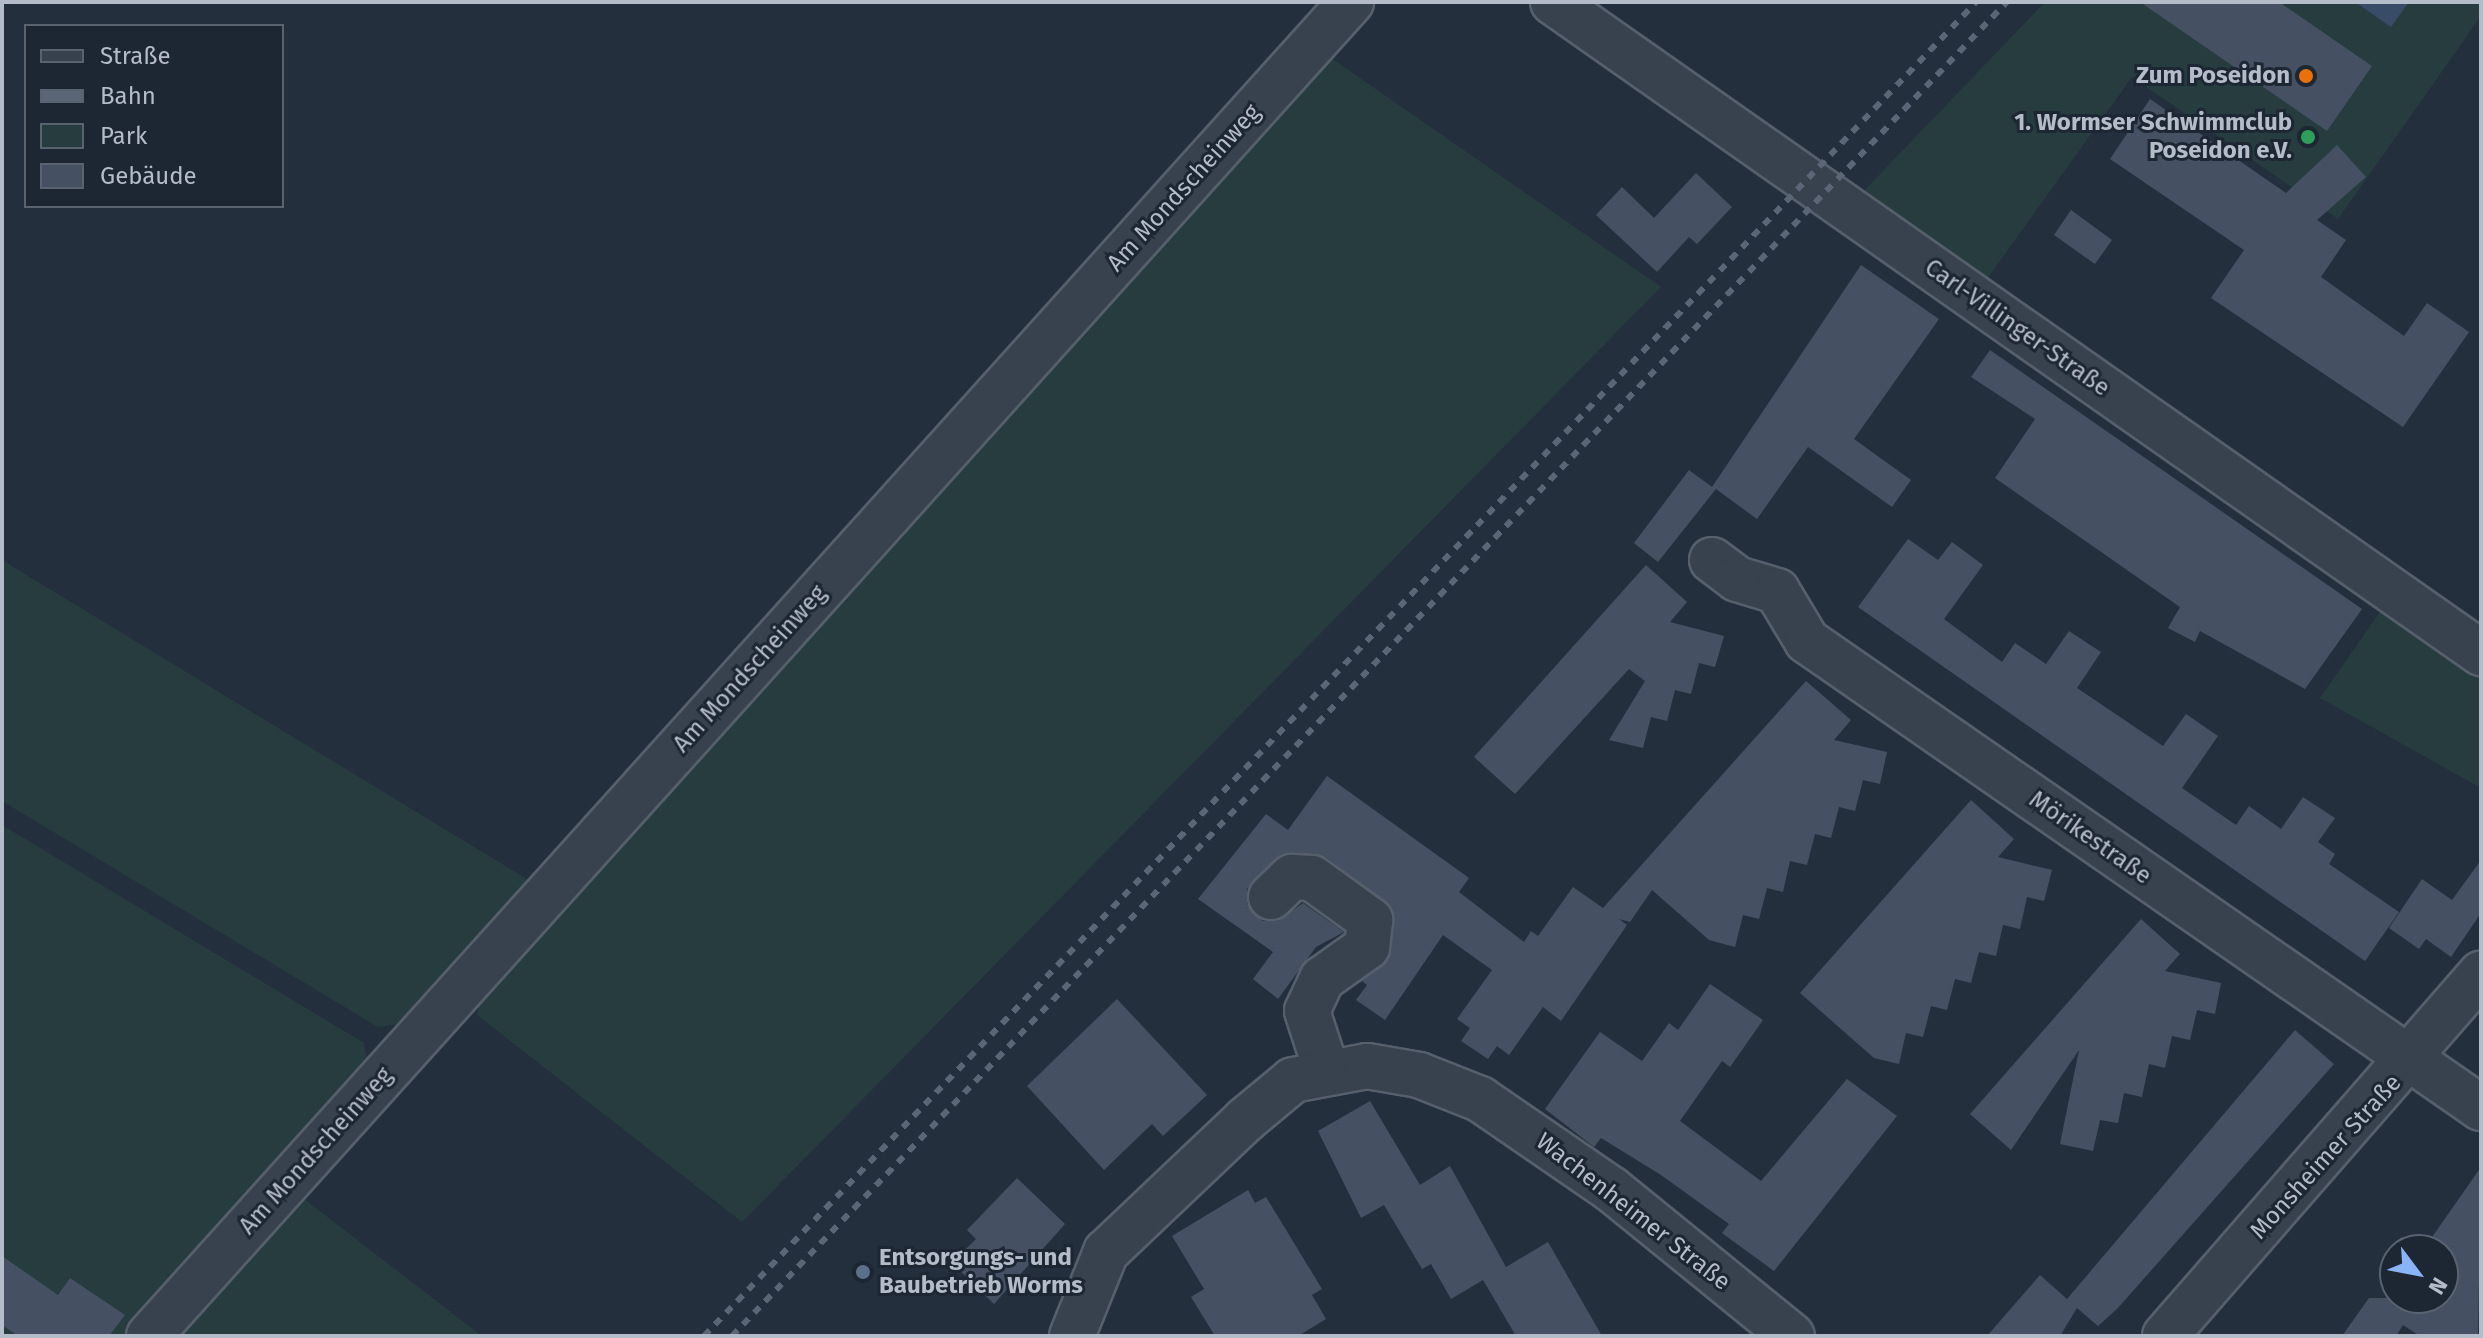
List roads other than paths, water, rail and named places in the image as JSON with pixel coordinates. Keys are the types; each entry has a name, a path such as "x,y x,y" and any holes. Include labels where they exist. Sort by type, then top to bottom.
{"street":[{"name":"Am Mondscheinweg","path":"149,1336 1351,2"},
{"name":"Carl-Villinger-Straße","path":"1553,2 2481,653"},
{"name":"Mörikestraße","path":"1712,560 1737,579 1777,591 1807,641 2481,1108"},
{"path":"1271,897 1292,877 1312,878 1364,913 1373,929 1354,962 1322,979 1311,998 1310,1024 1326,1069"},
{"name":"Monsheimer Straße","path":"2165,1336 2413,1060 2481,974"},
{"name":"Wachenheimer Straße","path":"1072,1336 1106,1252 1280,1089 1326,1069 1385,1066 1480,1099 1611,1189 1792,1336"}],"water":[{"path":"2355,2 2409,2 2391,27"}],"railway":[{"path":"704,1336 1976,2"},
{"path":"732,1336 2007,2"}],"place":[{"name":"Zum Poseidon","path":"2306,76"},
{"name":"1. Wormser Schwimmclub Poseidon e.V.","path":"2308,137"},
{"name":"Entsorgungs- und Baubetrieb Worms","path":"863,1272"}]}
